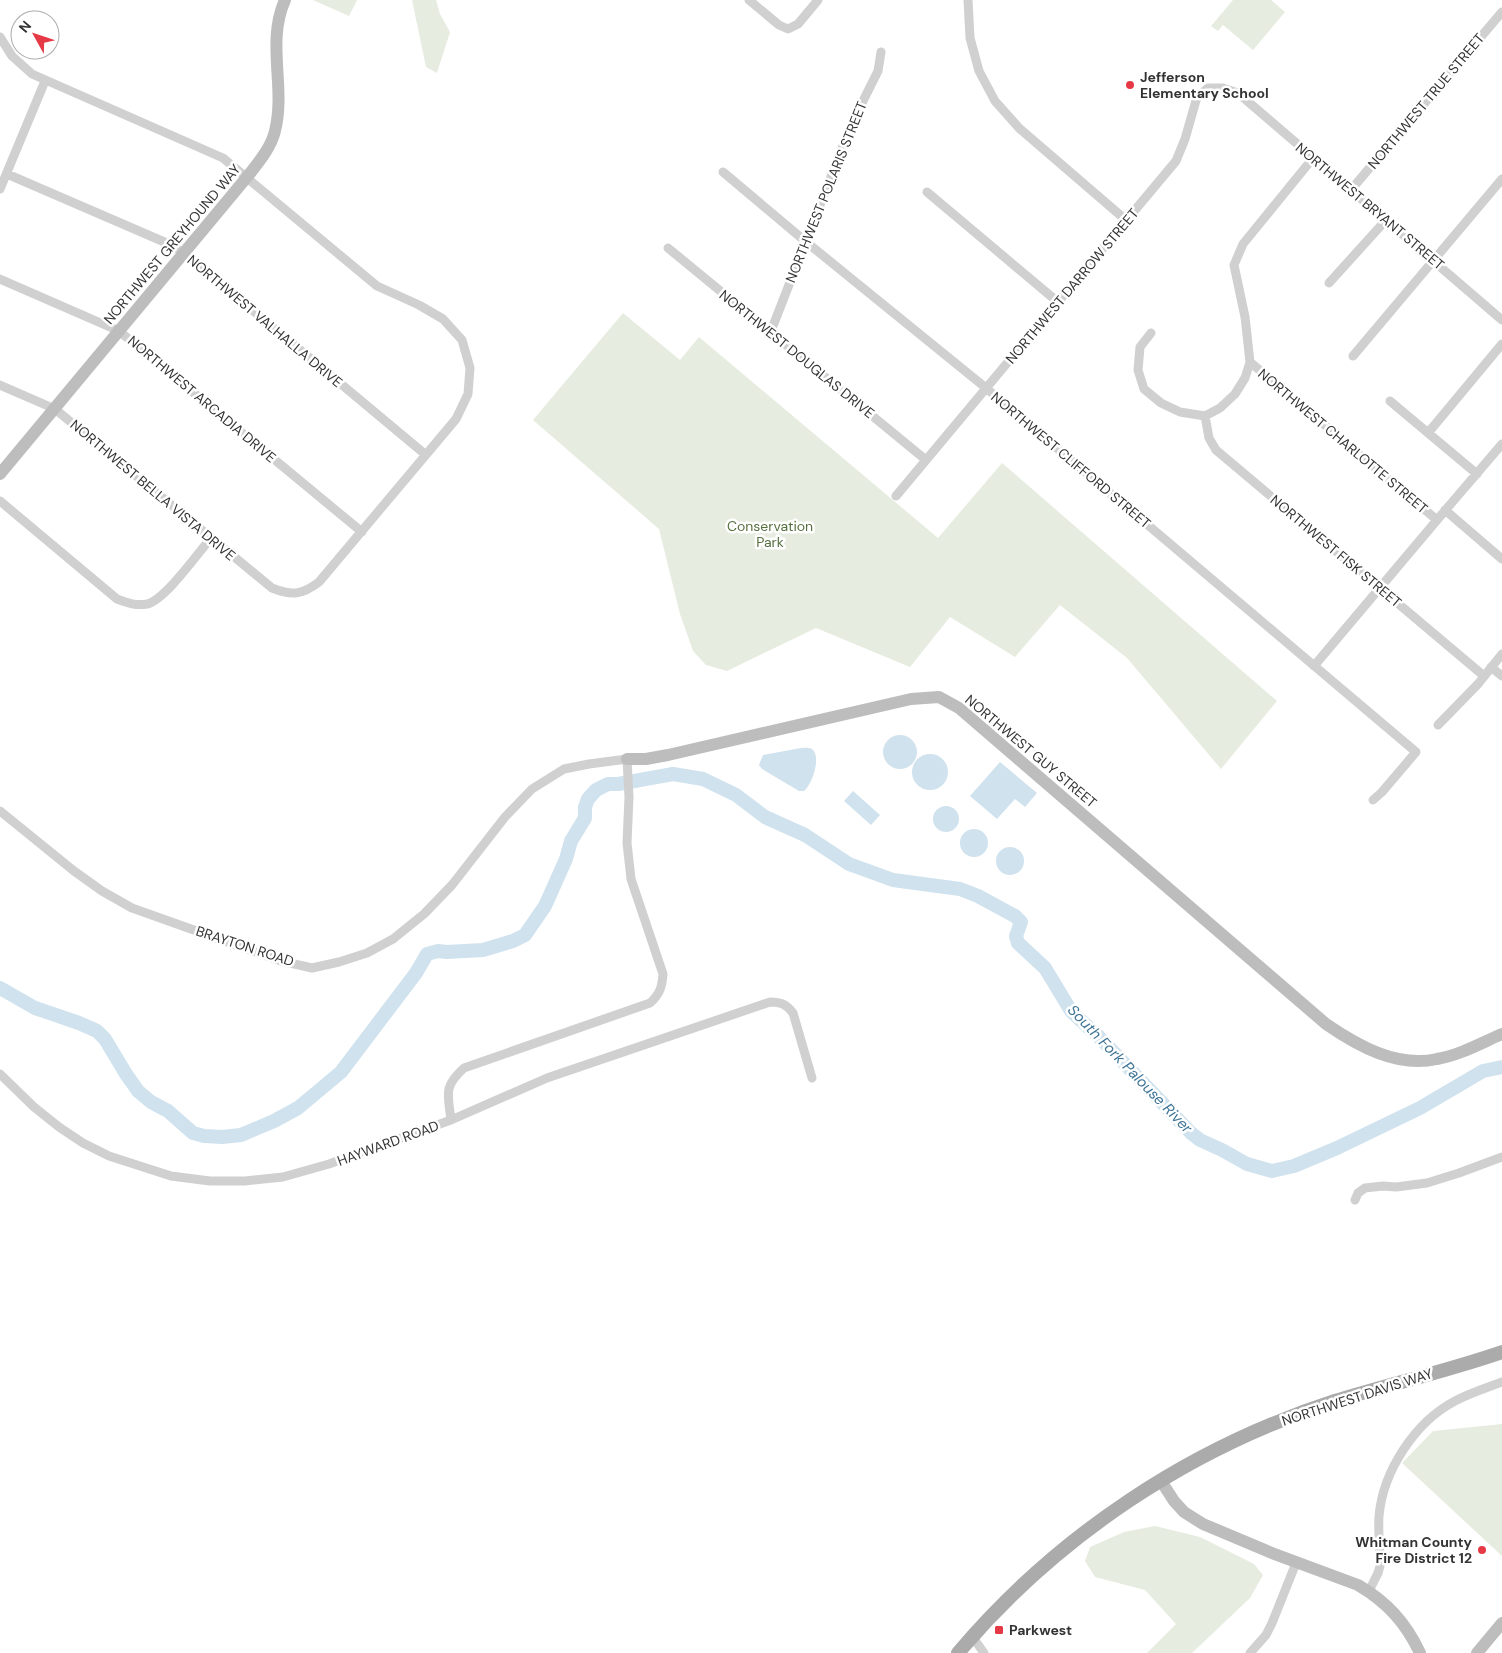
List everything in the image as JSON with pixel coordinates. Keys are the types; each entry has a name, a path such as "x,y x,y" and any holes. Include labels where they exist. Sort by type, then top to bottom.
{"main road":[{"name":"NORTHWEST DAVIS WAY","path":"958,1653 972,1636 1032,1577 1074,1540 1116,1509 1161,1481 1233,1441 1334,1402 1502,1352"}],"street":[{"name":"NORTHWEST GREYHOUND WAY","path":"0,474 247,177 269,146 275,132 279,99 275,42 278,17 285,0"},
{"path":"749,0 779,25 788,29 798,24 818,0"},
{"path":"968,0 970,38 976,63 995,101 1019,128 1127,221"},
{"name":"NORTHWEST TRUE STREET","path":"1350,190 1502,12"},
{"path":"0,37 12,56 32,74 224,158 377,286 419,305 443,319 462,340 470,368 468,394 456,419 362,532"},
{"name":"NORTHWEST POLARIS STREET","path":"770,332 852,123 878,71 881,52"},
{"path":"0,189 45,81"},
{"name":"NORTHWEST DARROW STREET","path":"896,496 1176,161 1185,139 1197,97 1208,88 1223,88 1238,93"},
{"name":"NORTHWEST BRYANT STREET","path":"1238,93 1502,320"},
{"path":"1151,333 1140,348 1138,370 1144,389 1161,403 1180,412 1205,416 1220,408 1235,394 1245,378 1250,362 1245,317 1234,266 1243,244 1313,158"},
{"name":"NORTHWEST CLIFFORD STREET","path":"723,172 986,388 1416,752 1382,792 1372,800"},
{"name":"NORTHWEST VALHALLA DRIVE","path":"7,174 169,244 184,253 426,455"},
{"path":"1352,356 1502,179"},
{"path":"927,192 1059,303"},
{"path":"1329,283 1386,220"},
{"name":"NORTHWEST DOUGLAS DRIVE","path":"668,248 926,460"},
{"name":"NORTHWEST ARCADIA DRIVE","path":"0,279 119,331 362,532"},
{"path":"1428,433 1502,344"},
{"name":"NORTHWEST CHARLOTTE STREET","path":"1250,362 1437,520"},
{"name":"NORTHWEST BELLA VISTA DRIVE","path":"0,385 55,409 272,588 286,594 303,592 319,582 362,532"},
{"path":"1390,401 1476,474"},
{"name":"NORTHWEST FISK STREET","path":"1205,416 1209,438 1216,450 1484,676"},
{"path":"1314,666 1502,445"},
{"path":"0,501 117,599 132,605 149,604 164,594 211,538"},
{"name":"NORTHWEST CHARLOTTE STREET","path":"1445,510 1502,559"},
{"path":"1438,724 1478,684 1502,654"},
{"path":"1492,667 1502,676"},
{"name":"NORTHWEST GUY STREET","path":"627,765 646,759 911,699 939,697 959,708 1326,1024 1344,1037 1373,1051 1399,1060 1414,1061 1437,1059 1451,1055 1502,1034"},
{"name":"BRAYTON ROAD","path":"0,811 74,871 102,891 132,908 281,960 312,968 367,954 400,934 424,914 452,886 505,817 532,789 564,769 588,764 627,765"},
{"name":"HAYWARD ROAD","path":"0,1074 34,1107 83,1143 110,1156 171,1176 210,1181 245,1181 284,1177 329,1164 451,1120 447,1091 453,1078 464,1068 650,1003 658,995 662,985 663,974 631,879 628,843 629,797 627,765"},
{"path":"451,1120 547,1078 770,1002 779,1002 787,1005 793,1014 812,1078"},
{"path":"1355,1200 1358,1193 1365,1188 1427,1183 1502,1157"},
{"path":"1369,1591 1380,1566 1379,1515 1383,1492 1393,1466 1406,1444 1428,1421 1454,1402 1502,1382"},
{"path":"1161,1481 1174,1501 1194,1519 1242,1541 1358,1585 1369,1591 1401,1620 1420,1653"},
{"path":"1250,1653 1266,1635 1296,1563"},
{"path":"1476,1653 1502,1623"},
{"path":"972,1636 984,1653"}],"green space":[{"path":"313,0 357,0 349,16"},
{"path":"412,0 436,0 440,14 450,32 437,73 426,67"},
{"path":"1233,0 1271,0 1285,12 1253,50 1223,25 1218,31 1211,26"},
{"name":"Conservation Park","path":"623,313 680,360 699,337 938,538 1002,463 1277,701 1221,769 1127,658 1060,605 1015,657 950,617 910,667 816,628 727,671 706,665 693,651 680,614 659,529 533,420"},
{"path":"1502,1424 1502,1556 1402,1463 1433,1431"},
{"path":"1155,1526 1200,1537 1254,1564 1263,1575 1250,1598 1192,1653 1147,1653 1176,1624 1145,1590 1095,1577 1085,1561 1090,1547 1124,1532"}],"water":[{"path":"900,735 907,736 912,740 916,745 916,759 912,764 907,768 900,769 893,768 888,764 884,759 883,752 884,745 888,740 893,736"},
{"path":"801,748 812,749 816,759 812,778 804,791 799,791 762,769 759,765 763,755"},
{"path":"930,754 943,759 948,772 943,785 930,790 917,785 912,772 917,759"},
{"path":"1000,762 1037,793 1025,807 1015,799 997,819 970,796"},
{"path":"853,791 880,815 871,825 844,801"},
{"path":"946,806 955,810 959,819 955,828 946,832 937,828 933,819 937,810"},
{"path":"974,829 984,833 988,843 984,853 974,857 964,853 960,843 964,833"},
{"path":"1010,847 1020,851 1024,861 1020,871 1010,875 1000,871 996,861 1000,851"}],"waterway":[{"name":"South Fork Palouse River","path":"0,988 35,1008 97,1031 105,1039 138,1091 151,1102 168,1111 193,1133 222,1137 241,1135 298,1108 341,1072 416,973 427,954 438,951 483,950 513,941 525,935 545,906 566,859 571,841 585,818 585,807 588,799 596,790 608,784 618,784 673,774 703,779 736,795 765,817 805,835 849,864 893,880 960,889 978,896 1015,916 1021,922 1016,936 1018,943 1045,968 1071,1011 1099,1037 1191,1133 1200,1140 1247,1164 1272,1171 1294,1166 1337,1148 1420,1108 1483,1071 1502,1067"}],"place":[{"name":"Jefferson Elementary School","path":"1130,85"},
{"name":"Whitman County Fire District 12","path":"1482,1550"},
{"name":"Parkwest","path":"999,1630"}]}
